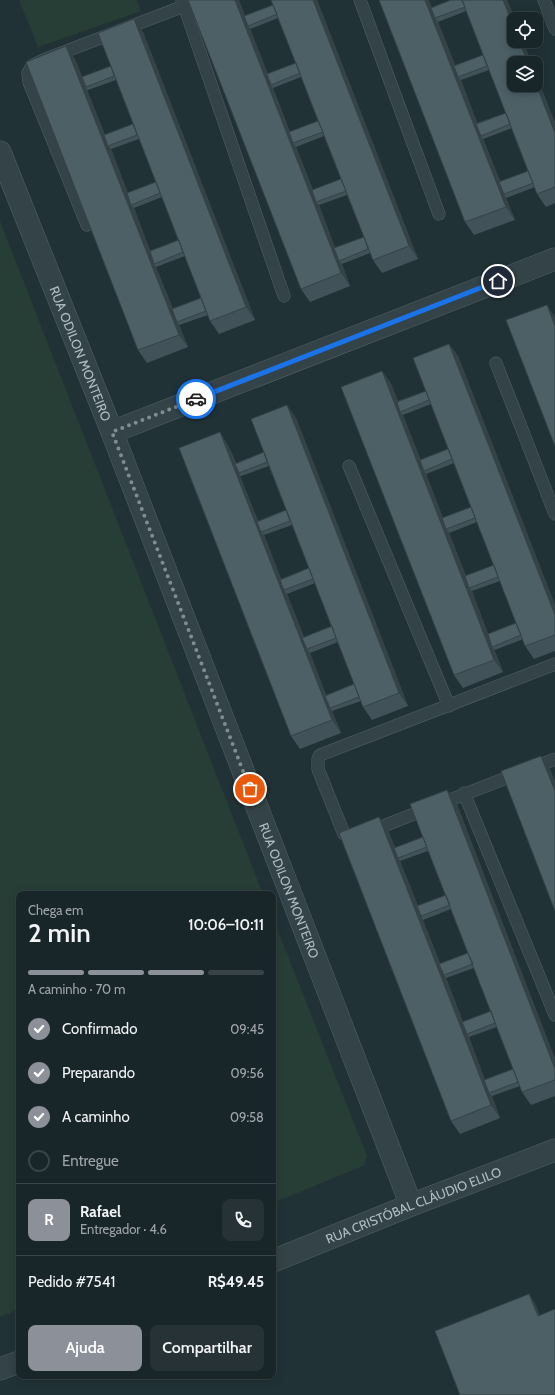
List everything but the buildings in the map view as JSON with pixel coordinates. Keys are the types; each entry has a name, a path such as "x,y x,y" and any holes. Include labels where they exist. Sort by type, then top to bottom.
{"street":[{"name":"RUA ODILON MONTEIRO","path":"0,152 112,432 410,1205"},
{"path":"112,432 555,259"},
{"name":"RUA CRISTÓBAL CLÁUDIO ELILO","path":"276,1260 410,1205 555,1150"},
{"path":"0,1369 16,1363"}],"lane":[{"path":"360,0 439,214"},
{"path":"544,0 555,29"},
{"path":"87,225 30,82 28,73 33,65 43,60 183,3 284,296"},
{"path":"496,363 555,514"},
{"path":"349,466 449,706"},
{"path":"555,664 320,755 318,759 318,769 344,834 349,837 355,837 464,793 555,759"},
{"path":"464,793 555,1015"}],"green space":[{"path":"19,0 137,0 141,11 38,47"},
{"path":"0,221 262,891 16,891 16,1310 0,1317"},
{"path":"276,926 367,1156 365,1165 276,1202"}],"way so far":[{"path":"196,399 112,432 250,789"}],"route":[{"path":"196,399 498,281"}]}
